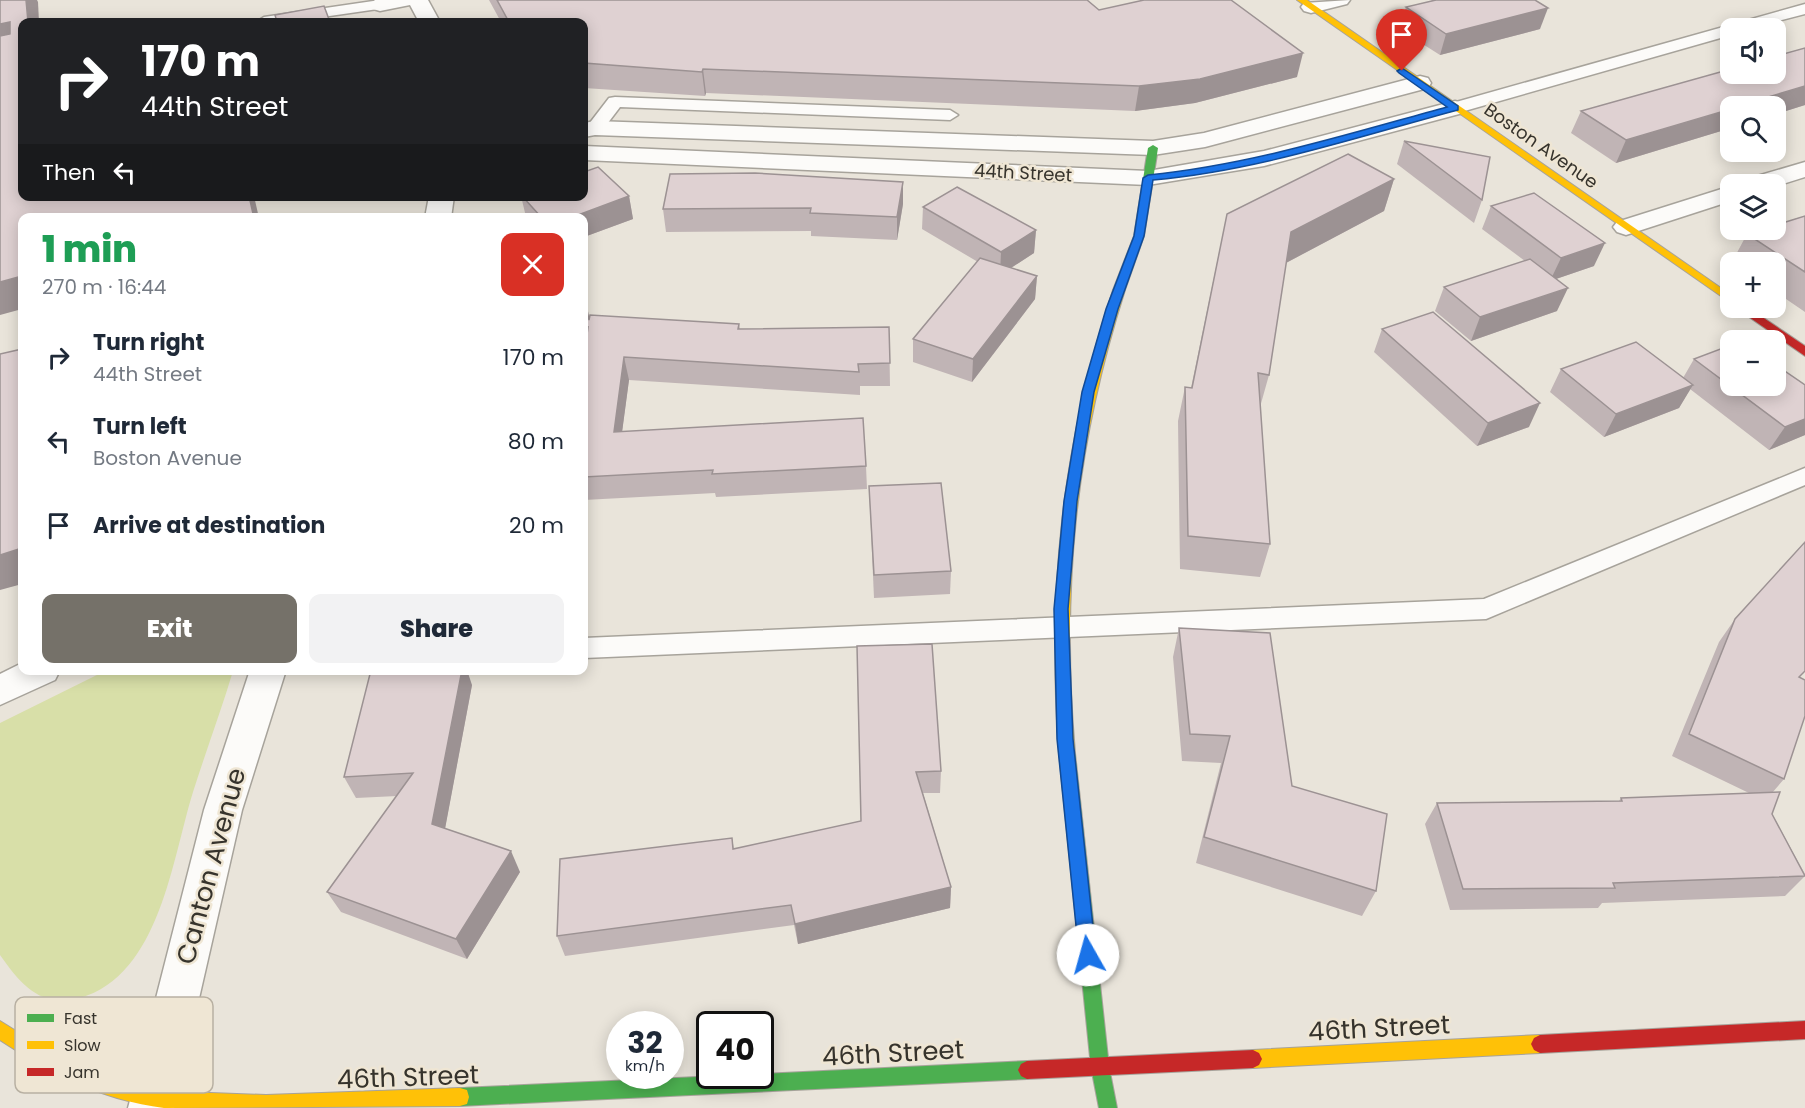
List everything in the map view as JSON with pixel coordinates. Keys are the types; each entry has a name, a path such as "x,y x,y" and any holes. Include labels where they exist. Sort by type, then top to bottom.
{"street":[{"path":"381,9 407,0"},
{"path":"418,0 427,18"},
{"path":"1306,4 1340,0"},
{"name":"Boston Avenue","path":"1306,4 1720,292"},
{"name":"44th Street","path":"589,129 1153,148 1205,140 1420,83"},
{"name":"44th Street","path":"588,153 1148,178 1198,173 1266,159 1455,108"},
{"path":"1108,1108 1100,1066 1065,739 1061,626 1071,501 1088,392 1112,309 1139,236 1153,148"},
{"path":"1786,175 1805,169"},
{"path":"1626,227 1720,197"},
{"path":"1756,318 1805,352"},
{"path":"0,690 32,675"},
{"name":"Canton Avenue","path":"178,997 223,810 266,675"},
{"name":"46th Street","path":"0,1030 15,1042"},
{"name":"46th Street","path":"126,1093 152,1103 223,1106 333,1104 1805,1030"}],"lane":[{"path":"287,18 346,8 381,9"},
{"path":"1772,18 1805,9"},
{"path":"1455,108 1720,33"},
{"path":"589,129 615,102 950,115"},
{"path":"588,648 1486,609 1805,476"}],"green space":[{"path":"97,675 232,675 193,792 159,912 128,966 107,985 82,997 44,997 34,992 16,976 0,955 0,723"}],"building":[{"path":"0,0 26,0 28,18 18,18 18,201 250,201 253,213 18,213 18,277 0,282 0,36 10,34 10,22 0,24"},
{"path":"497,0 1087,0 1099,10 1144,0 1231,0 1303,53 1200,79 1139,86 703,69 702,72 588,63 588,18 507,18"},
{"path":"1436,0 1535,0 1548,8 1446,34 1406,7"},
{"path":"324,6 328,18 276,18 275,15"},
{"path":"1805,48 1805,86 1772,96 1720,96 1720,112 1626,140 1581,111 1720,72 1720,84 1786,84 1786,53"},
{"path":"1404,141 1490,157 1482,200"},
{"path":"1348,154 1394,179 1291,232 1269,375 1258,373 1270,544 1188,536 1185,387 1192,388 1227,214"},
{"path":"598,167 629,196 583,213 537,213 527,201 588,201 588,171"},
{"path":"755,173 903,182 897,217 810,213 811,208 663,209 670,174"},
{"path":"957,187 1036,230 1001,252 923,207"},
{"path":"1534,193 1605,243 1561,258 1491,206"},
{"path":"1805,216 1805,272 1786,260 1786,252 1774,252 1756,240 1786,240 1786,222"},
{"path":"980,258 1037,276 973,359 913,339"},
{"path":"1530,259 1568,288 1480,317 1444,287"},
{"path":"1433,312 1540,403 1488,423 1382,329"},
{"path":"588,315 589,320 590,315 739,324 738,329 889,327 890,363 858,364 859,372 624,357 614,432 863,418 866,466 712,474 713,470 588,477"},
{"path":"1636,342 1693,385 1616,414 1561,369"},
{"path":"1720,349 1720,378 1694,359"},
{"path":"18,350 18,549 0,555 0,354"},
{"path":"1786,372 1805,385 1805,419 1785,427 1744,396 1786,396"},
{"path":"941,483 951,571 874,575 869,486"},
{"path":"1805,542 1805,671 1799,677 1805,680 1805,716 1784,779 1689,734 1735,619"},
{"path":"1179,628 1270,633 1292,786 1387,814 1376,891 1204,837 1230,736 1190,734"},
{"path":"932,644 941,771 916,772 951,887 795,924 791,905 557,936 560,859 732,838 733,849 861,821 857,646"},
{"path":"370,675 461,675 432,824 511,851 456,939 327,892 413,773 344,777"},
{"path":"1780,792 1772,814 1805,876 1613,883 1615,888 1463,889 1437,803 1622,801 1621,798"}],"traffic: fast":[{"path":"1119,290 1139,236 1153,148"},
{"path":"1067,753 1100,1067 1108,1108"},
{"path":"460,1097 1027,1070"}],"traffic: slow":[{"path":"1301,0 1720,292"},
{"path":"1067,753 1061,639 1068,519 1087,400 1101,344 1119,290"},
{"path":"0,1030 15,1040"},
{"path":"1253,1059 1540,1044"},
{"path":"134,1093 185,1102 224,1104 460,1097"}],"traffic: jam":[{"path":"1756,318 1805,352"},
{"path":"1540,1044 1805,1030"},
{"path":"1027,1070 1253,1059"}],"route":[{"path":"1088,955 1065,739 1061,609 1071,501 1088,392 1112,309 1139,236 1148,178 1198,173 1266,159 1455,108 1402,71"}]}
